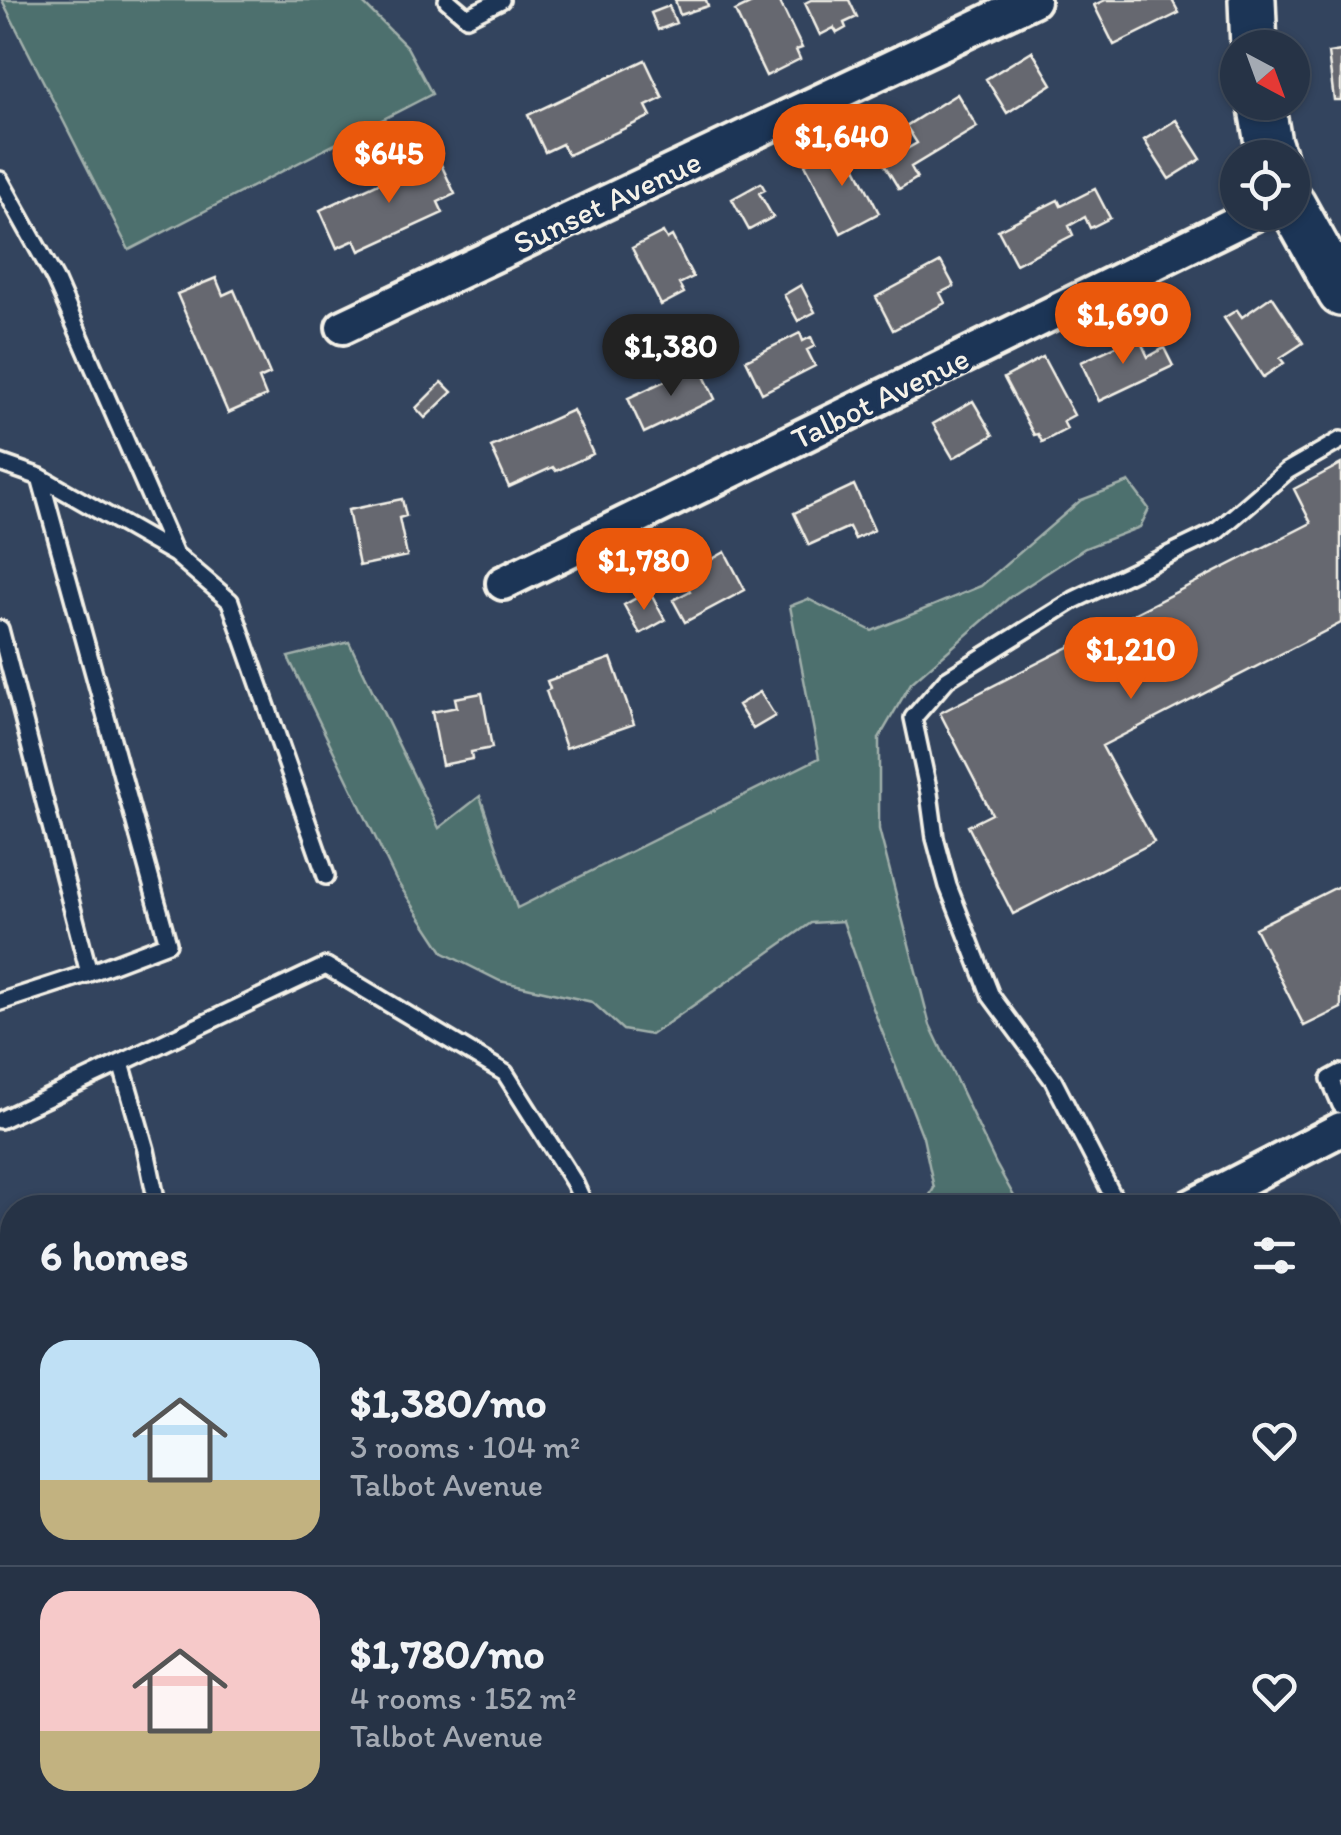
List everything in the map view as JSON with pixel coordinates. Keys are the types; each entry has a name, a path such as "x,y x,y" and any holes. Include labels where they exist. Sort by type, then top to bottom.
{"street":[{"name":"Sunset Avenue","path":"344,327 1034,0"},
{"path":"1252,0 1253,30"},
{"name":"Talbot Avenue","path":"503,583 1221,230"},
{"path":"1306,230 1341,293"},
{"path":"1213,1195 1341,1129"}],"lane":[{"path":"447,0 467,17 502,0"},
{"path":"0,180 54,279 175,554"},
{"path":"1112,1195 1054,1080 992,996 948,886 913,718 947,679 1074,600 1216,532 1287,471 1341,440"},
{"path":"0,462 40,476 175,554 230,601 326,876"},
{"path":"0,1002 168,943 40,476"},
{"path":"0,629 89,973"},
{"path":"0,1120 326,966 506,1073 580,1195"},
{"path":"121,1063 155,1195"},
{"path":"1341,1073 1330,1079 1341,1105"}],"green space":[{"path":"2,0 360,0 407,47 432,94 129,250"},
{"path":"1129,482 1149,509 1140,527 1085,548 1010,597 911,683 879,738 879,829 930,1025 1013,1195 930,1195 934,1188 923,1137 843,921 811,923 651,1035 623,1030 592,1002 500,981 444,953 396,880 288,657 349,642 439,828 480,796 517,908 819,758 790,606 808,599 872,631 981,586 1081,500"}],"building":[{"path":"675,0 706,0 708,6 680,15"},
{"path":"758,0 779,0 802,48 796,50 800,59 766,76 735,11"},
{"path":"849,0 857,17 844,23 846,28 837,33 834,28 820,35 805,3"},
{"path":"1105,0 1172,0 1179,13 1114,45 1094,5"},
{"path":"669,6 676,23 658,30 651,13"},
{"path":"1032,51 1052,84 1007,113 986,79"},
{"path":"1341,51 1341,100 1334,100 1328,53"},
{"path":"645,60 663,98 646,106 651,116 568,155 562,144 545,152 528,115"},
{"path":"957,94 977,127 911,167 917,178 899,189 879,156 898,144 903,151 917,143 906,126"},
{"path":"1176,120 1201,159 1169,179 1144,140"},
{"path":"841,150 848,152 879,213 841,233 805,164"},
{"path":"437,156 455,194 438,202 443,213 360,251 355,240 337,248 320,210"},
{"path":"761,183 765,190 759,193 773,217 749,230 732,199"},
{"path":"1095,189 1110,218 1090,228 1085,217 1069,226 1073,235 1016,264 998,230 1058,200 1061,206"},
{"path":"663,232 667,239 672,236 693,277 679,284 684,293 661,305 632,248"},
{"path":"941,262 954,286 940,293 945,303 893,330 876,297"},
{"path":"216,278 223,295 234,290 270,374 259,379 266,396 228,413 177,294"},
{"path":"801,285 815,312 798,321 784,295"},
{"path":"1272,296 1303,343 1280,358 1284,363 1263,377 1224,318 1237,310 1242,317"},
{"path":"800,333 803,341 811,337 815,346 807,350 815,366 762,393 746,360"},
{"path":"1138,336 1148,357 1164,348 1173,366 1099,401 1081,362"},
{"path":"1043,357 1074,415 1063,421 1067,429 1042,442 1038,434 1034,435 1004,378"},
{"path":"699,365 715,399 644,433 628,398"},
{"path":"442,382 452,392 425,418 416,408"},
{"path":"973,401 993,435 953,458 933,424"},
{"path":"573,410 593,454 509,487 491,447"},
{"path":"1341,464 1341,623 1102,746 1154,842 1013,914 968,826 992,814 940,713 1311,523 1294,489"},
{"path":"854,485 874,530 855,539 849,527 809,545 794,513"},
{"path":"402,499 406,516 399,518 407,556 359,566 348,510"},
{"path":"725,552 745,590 685,622 673,600 690,591 682,576"},
{"path":"649,591 665,620 640,634 624,605"},
{"path":"611,658 634,724 566,748 546,691 550,689 547,681"},
{"path":"760,692 775,716 753,729 738,705"},
{"path":"482,693 492,748 471,752 472,759 442,765 432,712 457,707 455,698"},
{"path":"1341,885 1341,1008 1304,1026 1255,928"}]}
